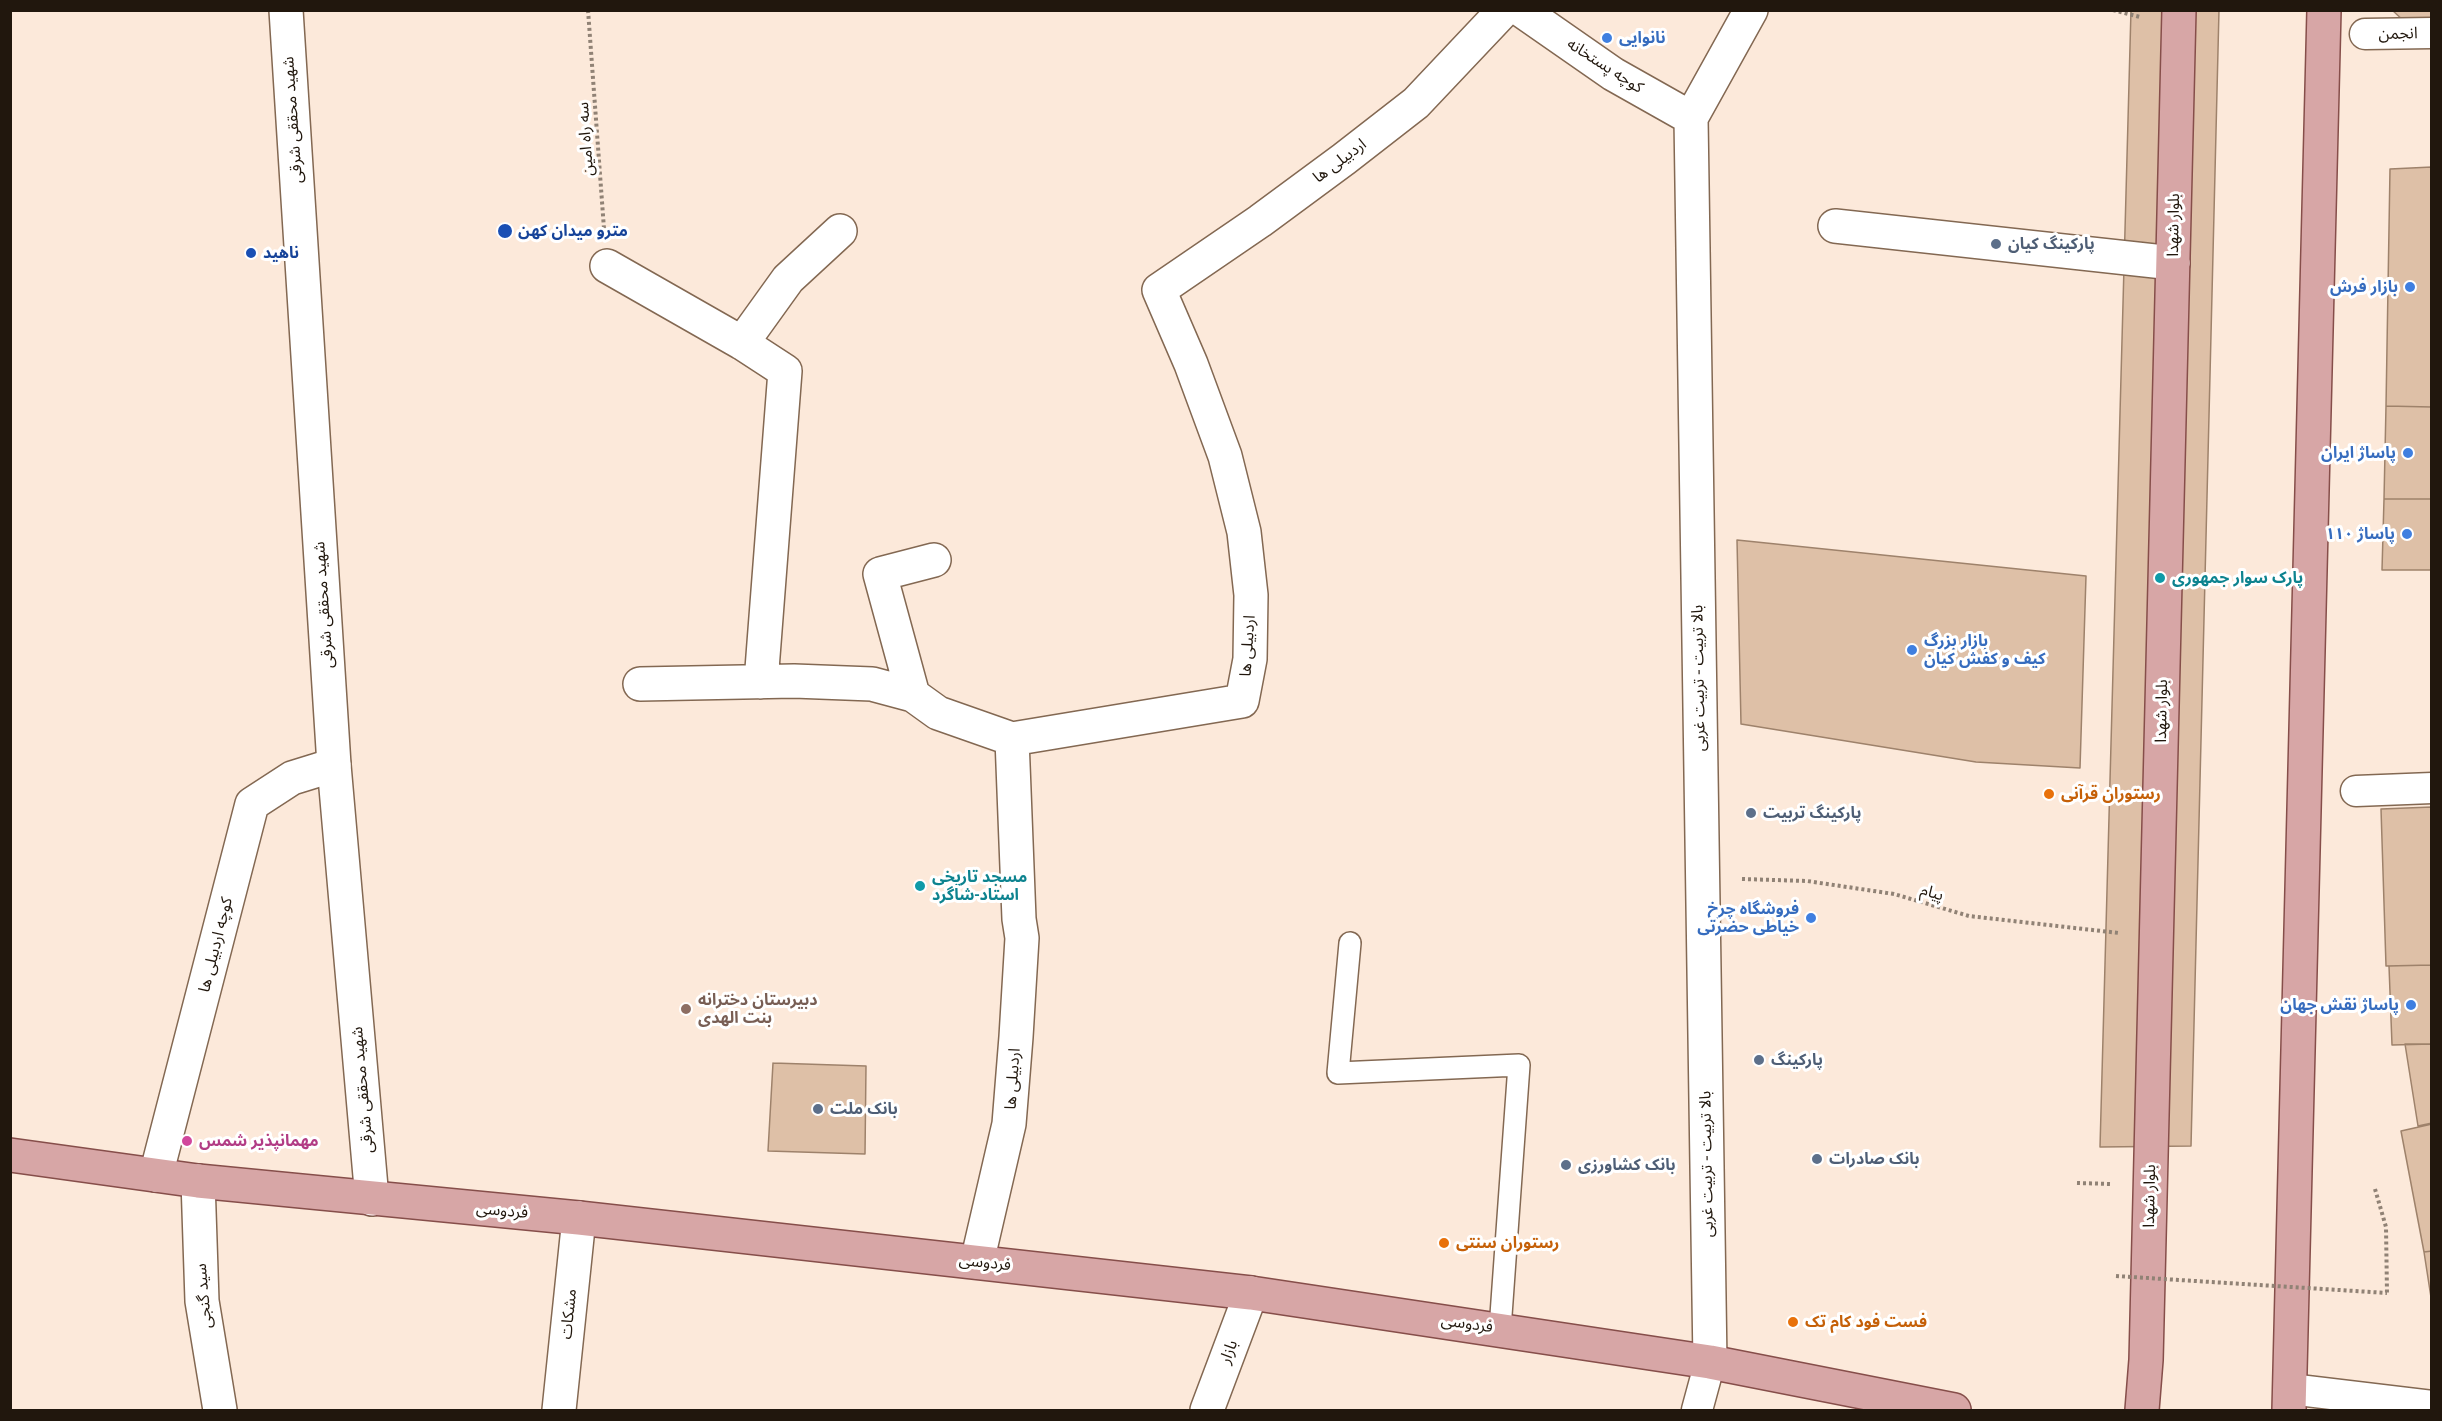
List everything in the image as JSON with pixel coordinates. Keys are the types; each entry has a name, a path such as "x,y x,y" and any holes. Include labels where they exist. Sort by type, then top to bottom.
{"main road":[{"name":"بلوار شهدا","path":"2142,1410 2146,1360 2179,10"},
{"path":"2289,1400 2324,10"},
{"name":"فردوسی","path":"10,1155 198,1181 579,1218 1251,1293 1710,1362 1954,1410"}],"street":[{"name":"شهید محققی شرقی","path":"286,10 334,765 372,1199"},
{"name":"اردبیلی ها","path":"977,1262 1009,1124 1016,1037 1022,938 1019,919 1012,739 1242,701 1250,659 1251,595 1244,532 1225,456 1191,364 1159,290 1260,221 1416,103 1504,10"},
{"name":"کوچه پستخانه","path":"1521,10 1613,74 1691,118"},
{"name":"بالا تربیت - تربیت غربی","path":"1710,1362 1691,118 1751,10"},
{"name":"انجمن","path":"2365,34 2432,33"},
{"path":"1835,226 2173,263"},
{"path":"742,343 788,279 840,231"},
{"path":"607,266 785,370 761,682"},
{"path":"913,696 880,574 934,560"},
{"path":"640,684 761,682 873,684 913,696 938,713 1012,739"},
{"name":"کوچه اردبیلی ها","path":"156,1175 252,804 292,778 334,765"},
{"path":"2356,790 2432,788"},
{"name":"سید گنجی","path":"198,1181 202,1301 220,1410"},
{"name":"مشکات","path":"559,1410 579,1218"},
{"name":"بازار","path":"1207,1410 1251,1293"},
{"path":"1696,1410 1710,1362"},
{"path":"2289,1400 2432,1406"}],"lane":[{"path":"1350,943 1338,1073 1519,1065 1500,1329"}],"path":[{"name":"سه راه امین","path":"588,10 607,266"},
{"name":"پیام","path":"1702,878 1808,881 1894,894 1969,916 2156,937"},
{"path":"2077,1183 2116,1184"},
{"path":"2116,1276 2387,1293 2386,1227 2375,1189"}],"building":[{"name":"پارک سوار جمهوری","path":"2131,10 2219,10 2191,1146 2100,1147"},
{"path":"2392,10 2432,10 2432,22 2405,22"},
{"name":"بازار فرش","path":"2432,167 2432,407 2386,406 2390,169"},
{"name":"پاساژ ایران","path":"2386,406 2432,407 2432,499 2384,499"},
{"name":"پاساژ ۱۱۰","path":"2384,499 2432,499 2432,570 2382,570"},
{"name":"بازار بزرگ کیف و کفش کیان","path":"1737,540 2086,576 2080,768 1976,762 1741,724"},
{"path":"2432,807 2432,965 2386,966 2381,809"},
{"name":"پاساژ نقش جهان","path":"2432,965 2432,1044 2392,1045 2389,966"},
{"path":"2405,1044 2432,1044 2432,1123 2418,1126"},
{"name":"بانک ملت","path":"773,1063 866,1066 865,1154 768,1151"},
{"path":"2432,1124 2432,1251 2424,1252 2401,1131"},
{"path":"2432,1251 2432,1304 2424,1252"}],"place":[{"name":"نانوایی","path":"1607,38"},
{"name":"مترو میدان کهن","path":"505,231"},
{"name":"پارکینگ کیان","path":"1996,244"},
{"name":"ناهید","path":"251,253"},
{"name":"بازار فرش","path":"2410,287"},
{"name":"پاساژ ایران","path":"2408,453"},
{"name":"پاساژ ۱۱۰","path":"2407,534"},
{"name":"پارک سوار جمهوری","path":"2160,578"},
{"name":"بازار بزرگ کیف و کفش کیان","path":"1912,650"},
{"name":"رستوران قرآنی","path":"2049,794"},
{"name":"پارکینگ تربیت","path":"1751,813"},
{"name":"مسجد تاریخی استاد-شاگرد","path":"920,886"},
{"name":"فروشگاه چرخ خیاطی حضرتی","path":"1811,918"},
{"name":"پاساژ نقش جهان","path":"2411,1005"},
{"name":"دبیرستان دخترانه بنت الهدی","path":"686,1009"},
{"name":"پارکینگ","path":"1759,1060"},
{"name":"بانک ملت","path":"818,1109"},
{"name":"مهمانپذیر شمس","path":"187,1141"},
{"name":"بانک صادرات","path":"1817,1159"},
{"name":"بانک کشاورزی","path":"1566,1165"},
{"name":"رستوران سنتی","path":"1444,1243"},
{"name":"فست فود کام تک","path":"1793,1322"}]}
